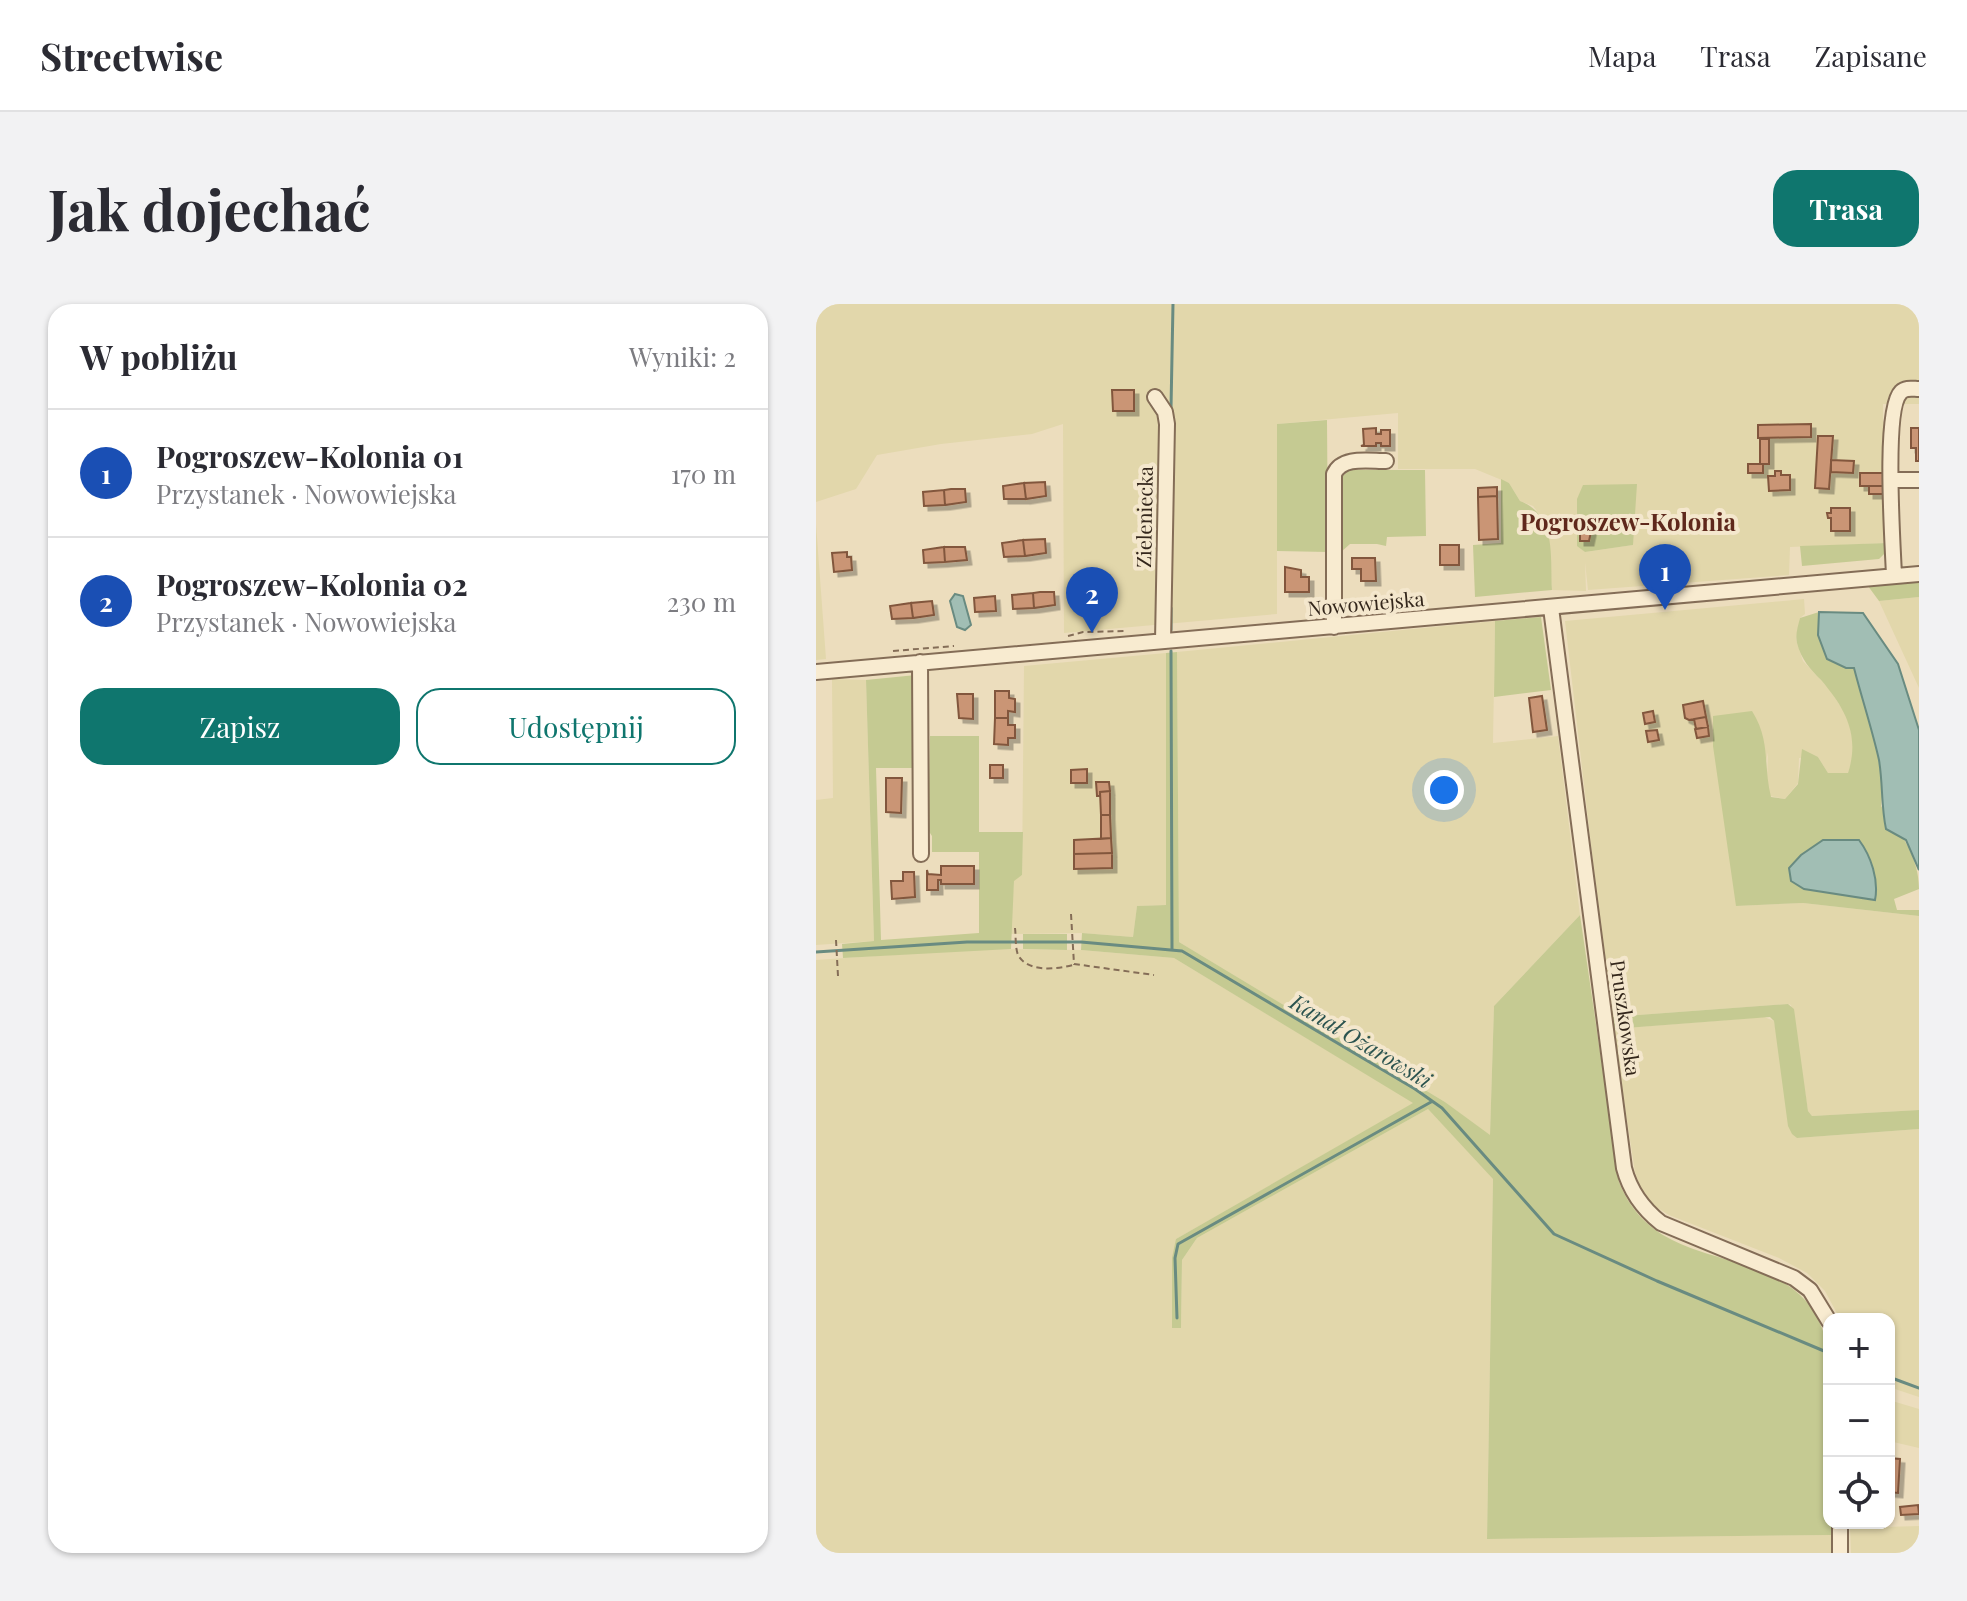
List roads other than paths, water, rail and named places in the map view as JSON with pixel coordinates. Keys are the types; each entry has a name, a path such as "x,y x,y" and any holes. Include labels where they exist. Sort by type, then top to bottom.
{"street":[{"path":"1894,576 1891,435 1899,394 1905,389 1919,389"},
{"name":"Zieleniecka","path":"1155,397 1165,412 1167,424 1163,641"},
{"path":"1334,627 1334,474 1343,463 1386,461"},
{"path":"1891,480 1919,480"},
{"name":"Nowowiejska","path":"816,672 1919,574"},
{"name":"Pruszkowska","path":"1551,608 1624,1168 1629,1184 1646,1212 1661,1223 1776,1269 1802,1283 1824,1313"},
{"path":"920,662 921,854"},
{"path":"1840,1529 1840,1553"}],"water":[{"path":"955,594 963,596 971,625 965,630 957,627 950,601"},
{"path":"1819,612 1863,613 1898,664 1919,730 1919,870 1906,840 1886,829 1879,760 1854,668 1846,668 1827,659 1818,635"},
{"path":"1823,840 1859,840 1873,868 1875,900 1804,889 1791,881 1789,868 1801,855"}],"waterway":[{"path":"1171,408 1173,304"},
{"path":"1171,608 1171,630"},
{"path":"1171,651 1172,950"},
{"name":"Kanał Ożarowski","path":"816,952 967,942 1081,942 1182,951 1442,1108 1554,1234 1823,1351"},
{"path":"1177,1318 1175,1258 1178,1244 1431,1102"},
{"name":"Kanał Ożarowski","path":"1895,1379 1919,1388"}],"place":[{"name":"Pogroszew-Kolonia 01","path":"1665,610"},
{"name":"Pogroszew-Kolonia 02","path":"1092,633"}],"district":[{"name":"Pogroszew-Kolonia","path":"1628,523"}]}
